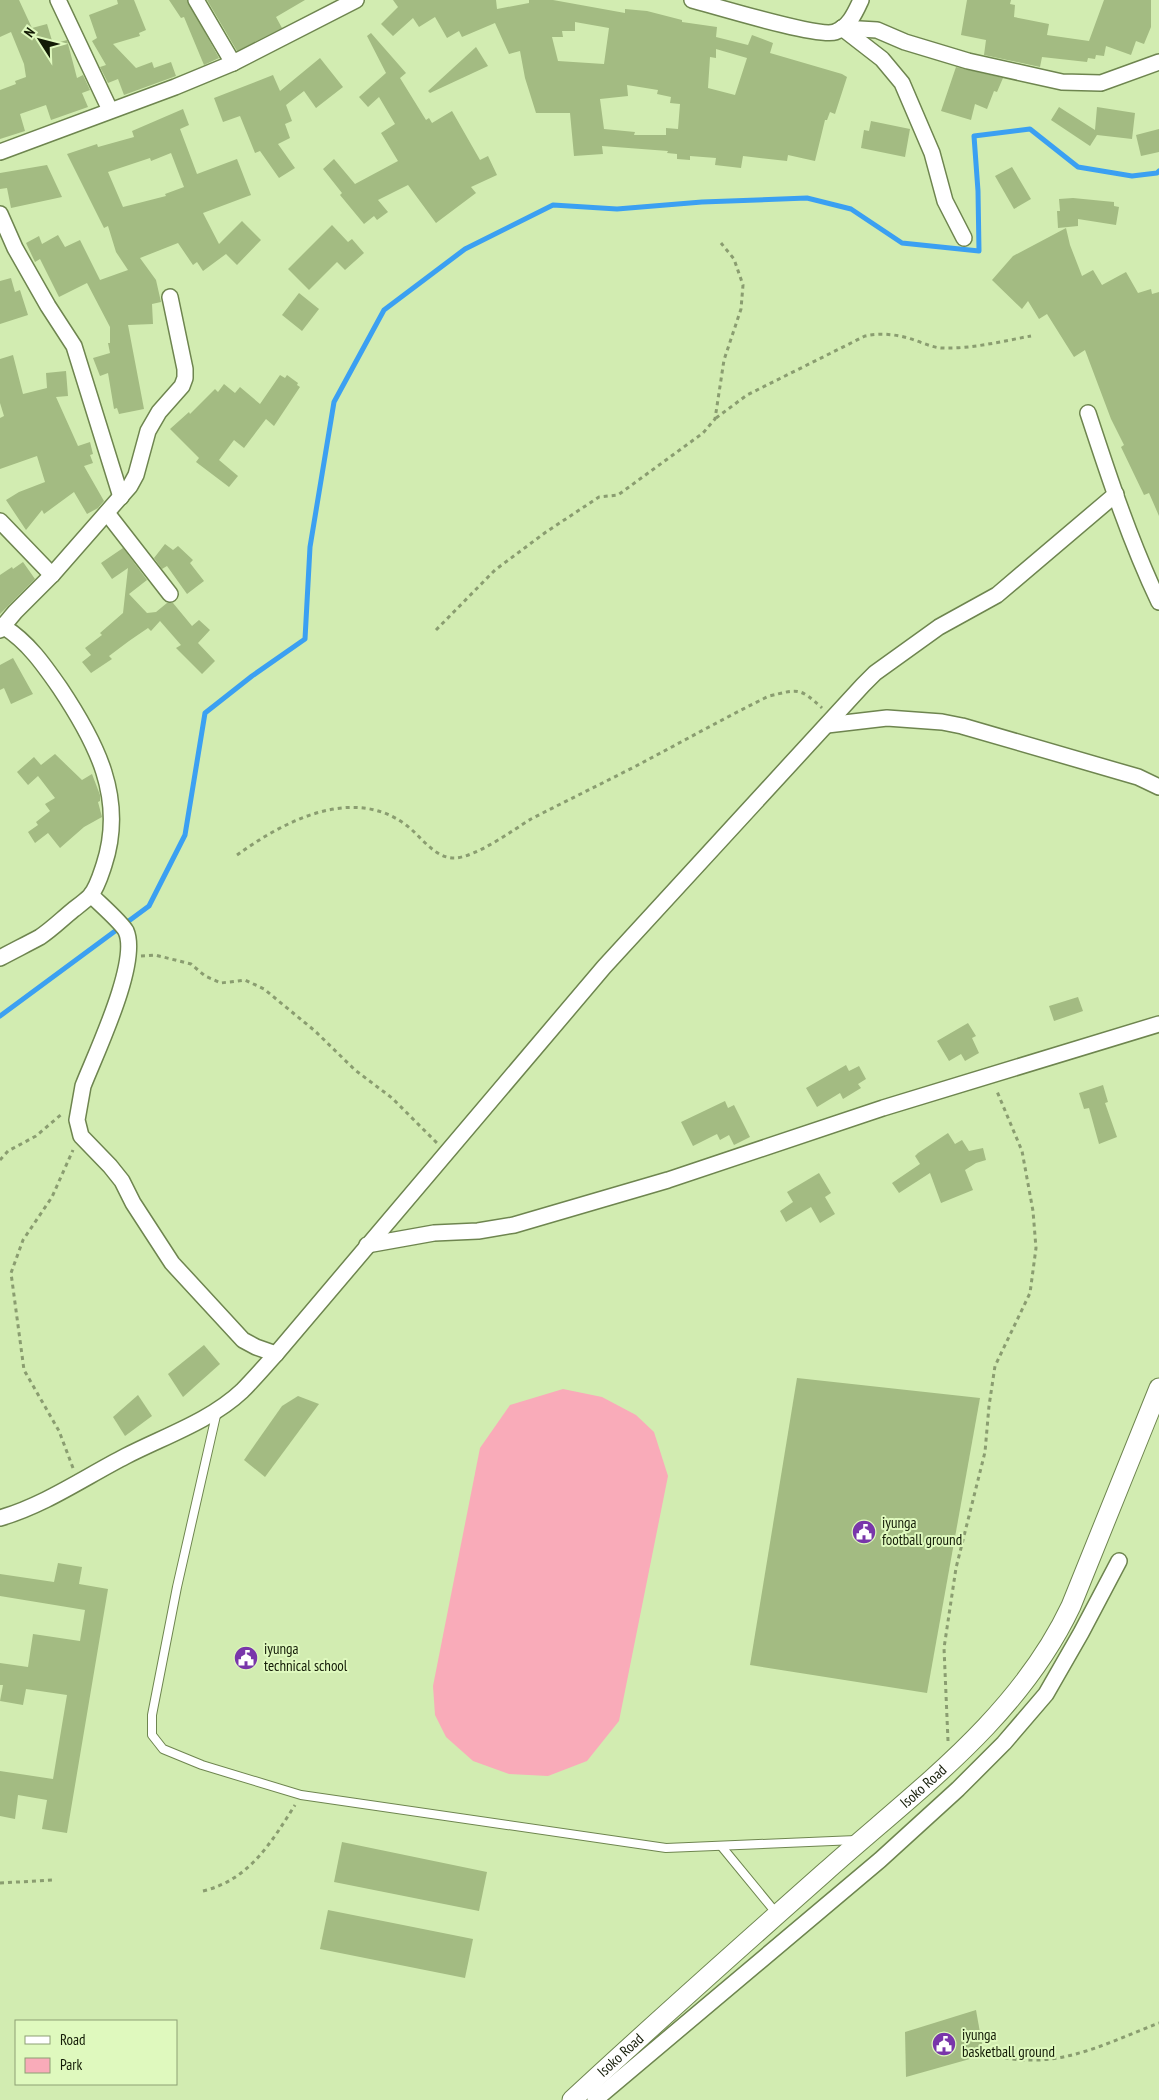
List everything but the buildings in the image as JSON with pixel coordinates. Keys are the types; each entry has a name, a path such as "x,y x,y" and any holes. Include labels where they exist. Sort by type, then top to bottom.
{"street":[{"path":"58,0 110,110"},
{"path":"196,0 233,63"},
{"path":"0,152 175,87 233,63 356,0"},
{"path":"692,0 822,33 833,33 842,28 853,18 861,0"},
{"path":"842,28 877,30 905,42 968,61 1062,82 1102,83 1159,62"},
{"path":"842,28 882,59 902,83 932,153 946,201 964,238"},
{"path":"0,214 15,248 48,306 74,346 121,497"},
{"path":"0,958 42,936 91,895 102,872 109,849 111,802 101,760 81,720 29,646 17,635 2,629 15,612 121,497 136,475 146,438 153,421 180,389 185,378 184,359 170,297"},
{"path":"1088,412 1145,572 1159,602"},
{"path":"0,1518 15,1514 78,1483 217,1409 242,1391 276,1354 604,967 875,673 939,627 997,595 1116,494"},
{"path":"107,513 170,594"},
{"path":"0,521 52,574"},
{"path":"830,721 887,718 942,722 962,726 1138,777 1159,787"},
{"path":"91,895 126,931 128,942 123,983 117,1003 79,1100 77,1120 81,1136 122,1181 133,1202 172,1263 243,1340 276,1354"},
{"path":"367,1245 434,1233 478,1231 514,1225 668,1180 883,1108 1159,1024"},
{"name":"Isoko Road","path":"572,2100 777,1914 949,1765 1012,1698 1058,1633 1071,1606 1158,1394"},
{"path":"595,2100 880,1860 958,1789 1004,1743 1050,1687 1082,1633 1119,1561"}],"lane":[{"path":"217,1409 177,1587 152,1715 152,1735 163,1749 202,1765 302,1795 666,1848 861,1840"},
{"path":"722,1847 777,1914"}],"path":[{"path":"715,419 724,360 740,309 743,285 734,259 721,243"},
{"path":"436,630 502,564 546,532 599,497 618,495 704,433 727,408 747,395 865,336 877,333 894,335 943,348 972,346 1031,336"},
{"path":"237,855 261,838 288,823 343,807 371,807 386,813 406,825 443,856 455,859 473,853 531,820 769,696 792,691 805,693 830,721"},
{"path":"127,956 156,956 173,959 190,964 213,980 221,983 245,980 264,988 315,1031 355,1070 392,1098 446,1152"},
{"path":"949,1765 944,1648 956,1568 986,1452 989,1406 995,1366 1030,1293 1036,1248 1033,1210 1022,1151 990,1075"},
{"path":"0,1160 8,1151 36,1136 79,1100"},
{"path":"78,1483 59,1430 24,1370 11,1273 23,1240 52,1197 81,1136"},
{"path":"203,1891 229,1882 254,1863 278,1832 302,1795"},
{"path":"0,1882 54,1880"},
{"path":"989,2054 1027,2060 1050,2058 1104,2045 1159,2023"}],"green space":[{"path":"563,1389 602,1397 636,1415 654,1432 668,1476 619,1721 587,1761 548,1776 509,1774 473,1761 446,1737 435,1715 433,1686 480,1448 510,1405"}],"waterway":[{"path":"0,1016 149,906 185,835 205,713 252,676 305,639 310,547 334,402 384,310 465,249 553,205 617,209 702,202 807,198 851,209 902,243 979,251 978,191 974,136 1030,129 1078,167 1132,176 1157,173 1159,171"}],"place":[{"name":"iyunga football ground","path":"864,1532"},
{"name":"iyunga technical school","path":"246,1658"},
{"name":"iyunga basketball ground","path":"944,2044"}]}
